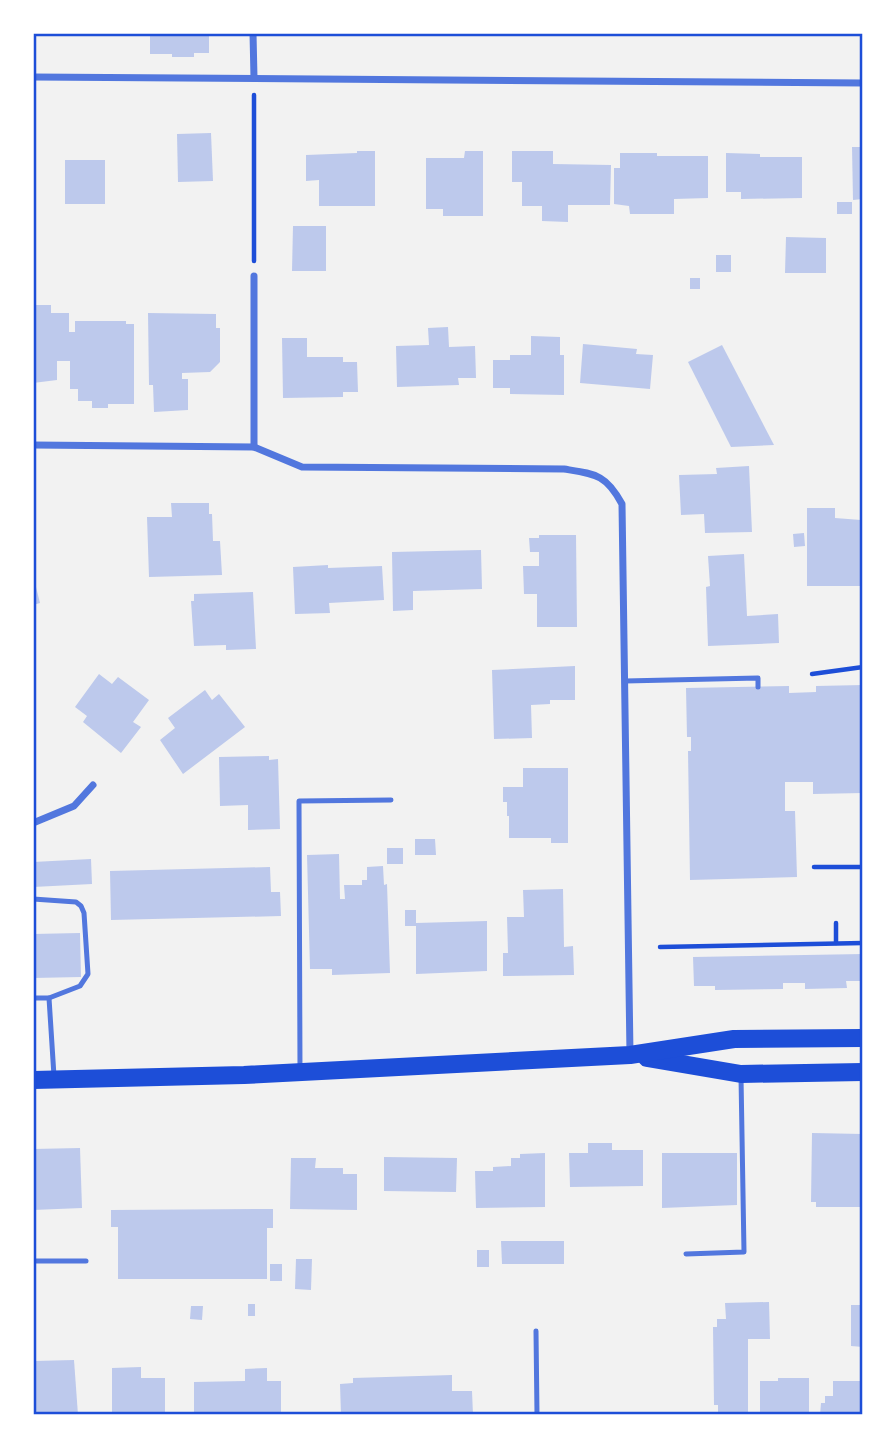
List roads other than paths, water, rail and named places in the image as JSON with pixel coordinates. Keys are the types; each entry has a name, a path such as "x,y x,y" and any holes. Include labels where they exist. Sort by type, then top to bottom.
{"main road":[{"path":"33,1080 244,1075 630,1055 734,1040 863,1038"},
{"path":"630,1055 741,1073 863,1072"}],"street":[{"path":"253,33 254,78"},
{"path":"33,76 863,83"},
{"path":"254,276 254,447"},
{"path":"33,445 254,447 302,467 564,468 593,474 611,484 622,503 630,1055"},
{"path":"33,823 74,806 93,785"}],"lane":[{"path":"625,681 758,678 758,687"},
{"path":"300,1070 299,801 391,800"},
{"path":"33,900 76,902 81,906 84,913 88,974 79,986 50,998 33,998"},
{"path":"50,998 55,1079"},
{"path":"686,1254 744,1252 741,1073"},
{"path":"33,1261 86,1261"},
{"path":"536,1331 537,1415"}]}
